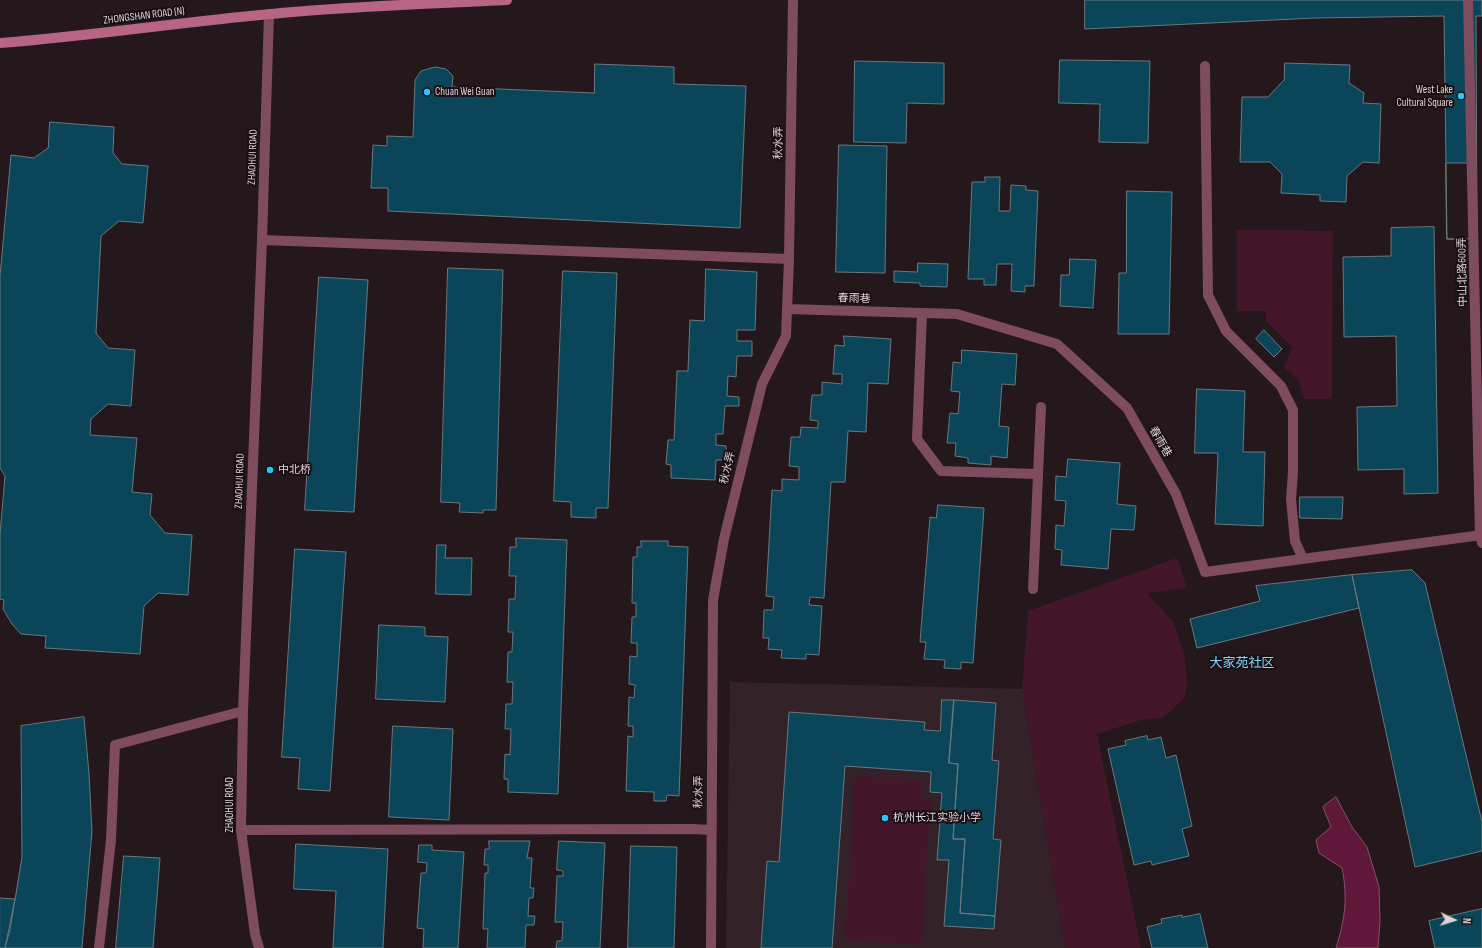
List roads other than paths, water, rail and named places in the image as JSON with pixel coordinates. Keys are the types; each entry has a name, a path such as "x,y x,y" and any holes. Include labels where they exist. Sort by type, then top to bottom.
{"main road":[{"name":"ZHONGSHAN ROAD (N)","path":"0,43 337,8 507,0"}],"street":[{"name":"秋水弄","path":"711,948 713,600 724,539 762,384 786,336 789,259 793,0"},
{"name":"中山北路600弄","path":"1468,0 1478,273 1481,538"},
{"name":"ZHAOHUI ROAD","path":"259,948 241,830 243,711 262,240 269,14"},
{"path":"1204,66 1208,295 1226,331 1281,386 1293,410 1293,472 1291,499 1295,542 1303,559"},
{"path":"262,240 789,259"},
{"name":"春雨巷","path":"787,309 957,314 1057,344 1127,408 1176,494 1205,572 1481,538"},
{"path":"922,313 917,439 941,472 1038,474"},
{"path":"1033,589 1041,407"},
{"path":"99,948 111,840 115,745 243,711"},
{"path":"241,830 711,830"}],"place":[{"name":"Chuan Wei Guan","path":"427,92"},
{"name":"West Lake Cultural Square","path":"1461,96"},
{"name":"中北桥","path":"270,470"},
{"name":"杭州长江实验小学","path":"885,818"}],"district":[{"name":"大家苑社区","path":"1242,664"}]}
